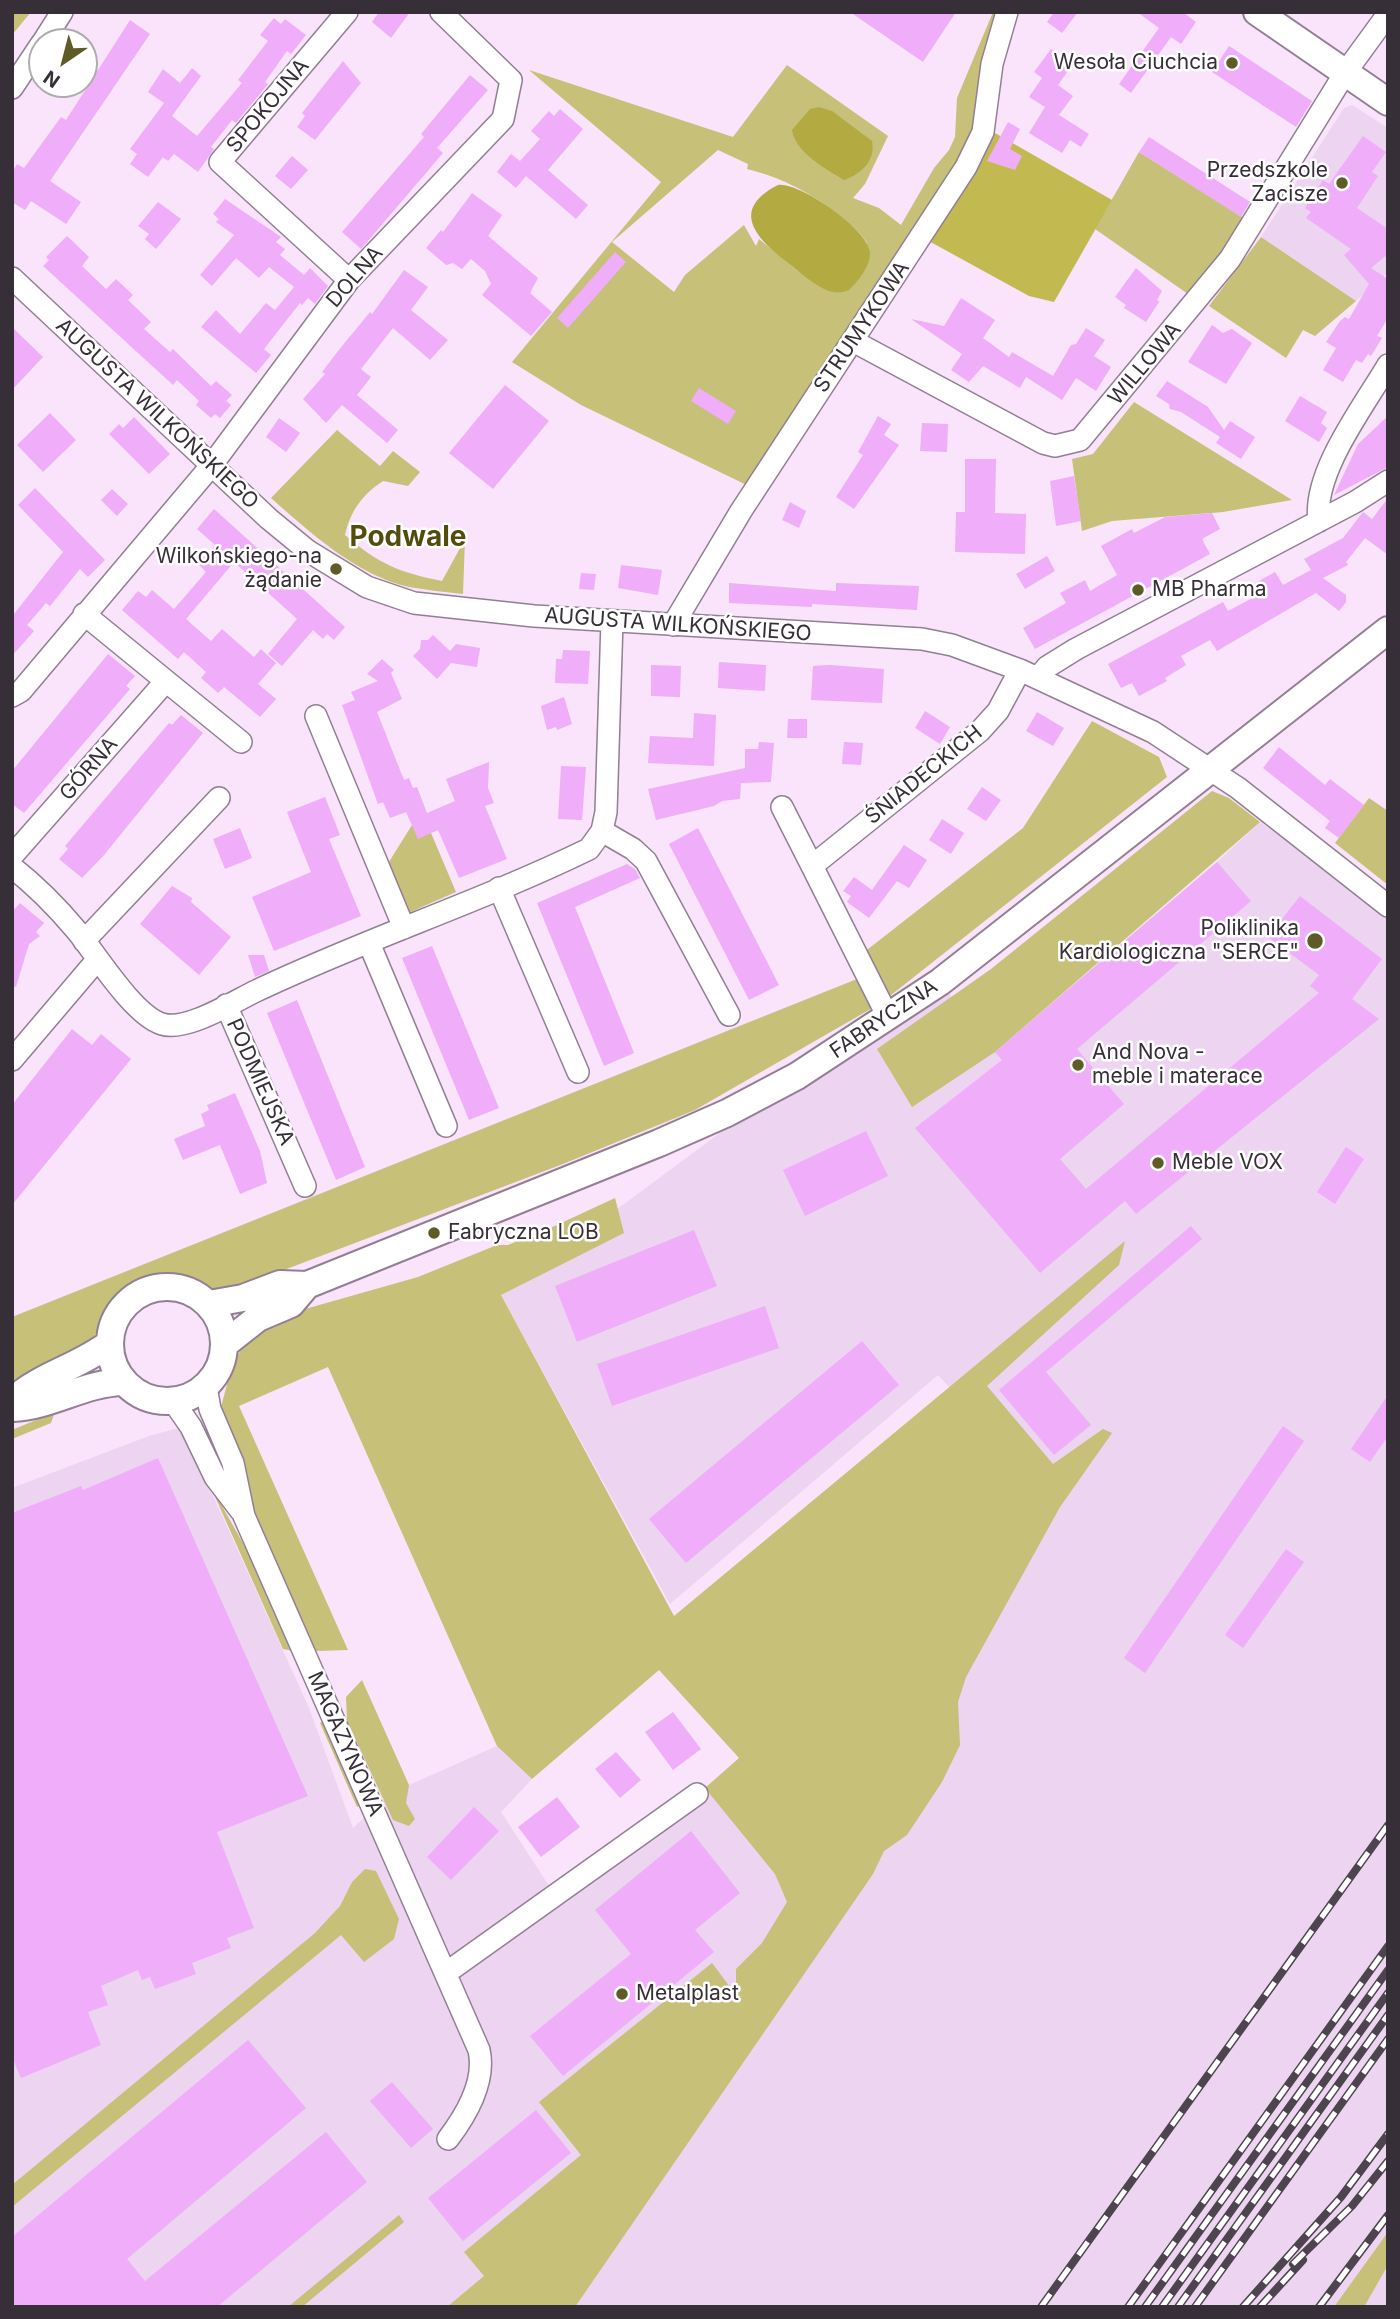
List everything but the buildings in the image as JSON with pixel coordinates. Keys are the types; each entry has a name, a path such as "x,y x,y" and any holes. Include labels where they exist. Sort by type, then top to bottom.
{"street":[{"path":"52,28 62,12"},
{"name":"SPOKOJNA","path":"347,12 220,162 349,280"},
{"name":"DOLNA","path":"211,466 349,280 503,118 511,80 441,12"},
{"name":"STRUMYKOWA","path":"673,625 741,511 966,167 983,132 992,64 1007,12"},
{"path":"1257,12 1388,102"},
{"name":"WILLOWA","path":"853,341 1043,443 1055,446 1080,440 1230,259 1345,73 1388,14"},
{"path":"12,88 28,64"},
{"name":"AUGUSTA WILKOŃSKIEGO","path":"12,278 211,466 309,551 386,595 441,606 612,621 922,639 951,645 1029,674 1153,732 1270,813 1388,906"},
{"path":"1319,521 1317,503 1326,474 1388,365"},
{"path":"12,696 21,691 83,614 211,466"},
{"name":"ŚNIADECKICH","path":"812,866 980,732 1029,674 1047,667 1076,649 1319,521 1388,481"},
{"path":"83,614 242,741"},
{"path":"612,621 607,811 602,831 633,849 646,861 729,1015"},
{"name":"FABRYCZNA","path":"209,1304 243,1298 280,1284 307,1284 727,1113 797,1076 940,982 1388,629"},
{"name":"GÓRNA","path":"12,856 166,681"},
{"path":"316,716 404,928"},
{"path":"84,941 219,798"},
{"path":"782,807 888,1017"},
{"name":"PODMIEJSKA","path":"305,1186 226,1005 589,849 602,831"},
{"path":"12,867 37,887 146,1016 162,1024 179,1025 226,1005"},
{"path":"499,888 578,1072"},
{"path":"369,943 446,1126"},
{"path":"12,1060 97,960"},
{"name":"FABRYCZNA","path":"225,1344 258,1318 291,1304 307,1284"},
{"path":"180,1288 209,1304 221,1323 225,1344 220,1368 206,1387 185,1399 173,1401 146,1397 124,1382 113,1364 110,1343 112,1326 120,1311 146,1290 180,1288"},
{"path":"12,1401 28,1386 83,1362 110,1343"},
{"path":"12,1408 38,1407 91,1385 124,1382"},
{"name":"MAGAZYNOWA","path":"206,1387 211,1409 233,1463 244,1516 479,2049 483,2066 467,2108 448,2139"},
{"name":"MAGAZYNOWA","path":"173,1401 186,1419 215,1477 244,1516"},
{"path":"446,1973 697,1794"}],"shaded area":[{"path":"12,12 31,12 12,35"},
{"path":"993,12 1008,12 983,132 755,489 581,405 512,362 661,182 529,70 733,137 787,65 888,136 865,184 853,198 879,208 901,225 955,137 957,98","holes":["718,150 748,164 747,169 778,179 823,203 867,243 834,292 798,271 759,239 756,246 744,225 685,275 674,292 612,242"]},
{"name":"Przedszkole Zacisze","path":"1352,105 1388,128 1388,272 1356,301 1261,237 1344,108"},
{"path":"819,107 832,111 872,141 872,155 866,166 844,180 812,159 794,138 792,130 810,109"},
{"path":"995,133 1112,200 1054,302 1029,296 927,240"},
{"path":"1139,152 1247,220 1188,294 1095,229"},
{"path":"778,185 802,191 817,199 846,221 867,243 870,253 868,263 849,290 833,292 817,285 760,237 751,216 754,206 762,195"},
{"path":"1261,237 1356,301 1315,336 1303,330 1286,358 1209,306"},
{"path":"1134,402 1292,500 1223,512 1112,521 1082,531 1072,459 1093,454"},
{"path":"337,430 380,466 393,451 420,472 408,486 383,481 376,486 354,511 345,535 390,566 442,581 465,539 463,594 409,587 371,573 335,551 271,498"},
{"path":"1092,721 1159,757 1167,777 881,1003 695,1110 563,1164 226,1292 207,1289 186,1278 153,1276 109,1305 90,1346 12,1381 12,1317 867,975 880,977 863,953 1023,828"},
{"path":"1212,791 1229,798 1260,822 995,1052 912,1107 877,1049 991,969"},
{"path":"1369,798 1388,811 1388,885 1335,843"},
{"path":"1260,822 1388,912 1388,2307 12,2307 12,1488 149,1436 182,1427 309,1708 353,1828 382,1801 409,1785 497,1746 532,1779 501,1812 555,1895 711,1783 823,1921 954,1392 938,1375 670,1604 501,1295 797,1076 940,982 995,1051 1217,862"},
{"path":"412,825 431,833 456,892 408,913 387,865"},
{"path":"615,1198 624,1233 501,1295 674,1616 1125,1241 1119,1265 987,1386 1053,1464 1103,1429 1112,1433 1060,1507 966,1677 958,1702 960,1745 942,1782 907,1835 884,1851 873,1874 575,2307 447,2307 484,2276 464,2252 581,2155 539,2102 712,1963 736,1995 736,1969 762,1943 787,1902 775,1874 705,1788 739,1758 659,1670 532,1779 497,1746 328,1367 239,1406 348,1650 317,1651 301,1645 305,1653 283,1649 208,1481 299,1643 244,1516 220,1411 232,1365 251,1332 284,1315 418,1277 497,1245 508,1245 532,1235 536,1242 549,1237 546,1230"},
{"path":"55,1412 51,1423 12,1439 12,1430"},
{"path":"362,1680 409,1785 406,1803 415,1819 409,1826 393,1820 347,1721 346,1697"},
{"path":"325,1720 363,1804 357,1807 320,1723"},
{"path":"365,1869 376,1871 399,1919 394,1939 364,1962 341,1935 12,2207 12,2185 315,1933 340,1906 352,1882"},
{"path":"399,2215 404,2222 302,2307 288,2307"},
{"path":"1388,2232 1388,2265 1364,2307 1334,2307"}],"railway":[{"path":"1041,2307 1388,1825"},
{"path":"1128,2307 1388,1946"},
{"path":"1145,2307 1388,1970"},
{"path":"1162,2307 1388,1993"},
{"path":"1178,2307 1388,2015"},
{"path":"1195,2307 1388,2039"},
{"path":"1243,2307 1341,2197 1388,2134"},
{"path":"1293,2264 1352,2206 1388,2161"},
{"path":"1319,2307 1388,2215"},
{"path":"1260,2307 1303,2260"}],"place":[{"name":"Wesoła Ciuchcia","path":"1232,63"},
{"name":"Przedszkole Zacisze","path":"1342,183"},
{"name":"Wilkońskiego-na żądanie","path":"336,569"},
{"name":"MB Pharma","path":"1138,590"},
{"name":"Poliklinika Kardiologiczna \"SERCE\"","path":"1315,941"},
{"name":"And Nova - meble i materace","path":"1078,1065"},
{"name":"Meble VOX","path":"1158,1163"},
{"name":"Fabryczna LOB","path":"434,1233"},
{"name":"Metalplast","path":"622,1994"}],"district":[{"name":"Podwale","path":"408,538"}]}
